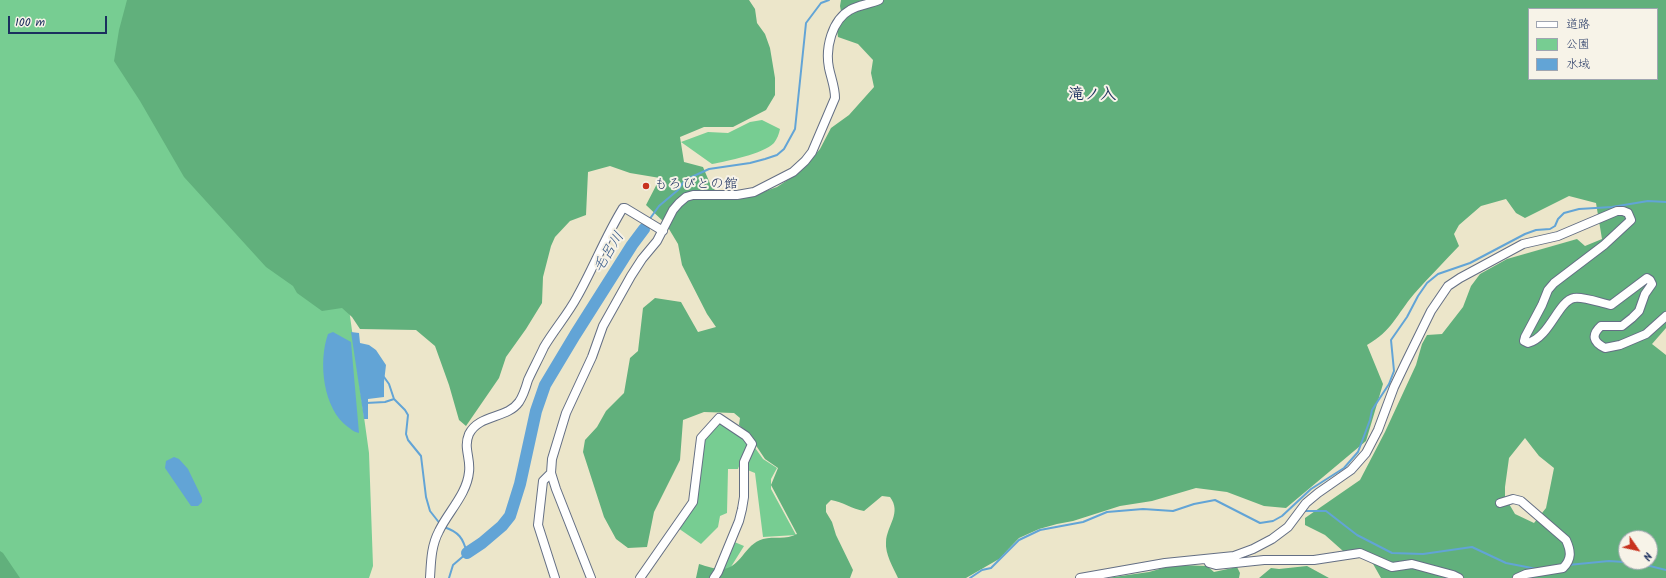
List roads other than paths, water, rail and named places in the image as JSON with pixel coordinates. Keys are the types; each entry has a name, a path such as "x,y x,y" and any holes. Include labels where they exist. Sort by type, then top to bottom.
{"street":[{"path":"591,578 551,473 552,459 566,413 592,357 603,326 630,276 673,210 686,197 705,194 737,195 754,192 782,179 793,172 805,161 812,152 835,98 828,53 833,29 839,19 852,9 879,0"},
{"path":"430,578 431,558 434,543 447,516 460,497 468,479 469,466 466,443 470,432 476,425 514,408 520,402 533,369 545,345 576,299 608,234 618,216 625,208 661,230"},
{"path":"1080,578 1149,565 1241,554 1259,547 1288,527 1306,503 1356,465 1370,447 1394,388 1431,311 1448,286 1523,244 1558,236 1617,211 1623,211 1628,213 1630,216 1630,220 1627,225 1548,290 1524,341 1528,343 1535,341 1547,329 1567,301 1576,297 1610,305 1647,278 1652,284 1645,294 1639,311 1622,326 1600,326 1595,332 1595,340 1605,348 1620,345 1646,334 1666,316"},
{"path":"640,578 693,502 701,438 719,418 746,436 752,444 744,462 744,497 739,521 718,572 714,578"},
{"path":"545,578 553,574 538,526 543,481 551,473"},
{"path":"1500,503 1513,499 1521,501 1566,540 1569,548 1570,559 1563,568 1526,574 1517,578"},
{"path":"1207,559 1209,563 1216,565 1264,560 1314,560 1360,553 1392,567 1412,564 1459,578"}],"water":[{"path":"333,332 351,342 359,433 352,430 340,419 333,409 328,397 323,371 323,358 328,334"},
{"path":"351,332 359,333 360,343 369,345 376,350 386,365 384,397 368,399 368,419 364,419"},
{"path":"174,457 179,459 188,469 202,498 202,502 198,506 191,506 165,468 166,461"}],"waterway":[{"name":"毛呂川","path":"649,220 659,206 678,190 685,180 709,169 750,163 765,159 777,155 784,149 795,129 806,23 821,3 829,0"},
{"path":"970,578 982,570 991,568 1019,540 1040,530 1083,522 1107,512 1143,509 1173,511 1194,504 1215,500 1260,523 1273,521 1282,516 1311,489 1344,468 1358,452 1370,420 1372,410 1389,384 1394,371 1391,340 1407,317 1427,283 1438,274 1470,263 1525,234 1536,230 1550,229 1555,226 1558,219 1564,213 1579,209 1612,207 1648,201 1666,202"},
{"name":"毛呂川","path":"644,229 647,224"},
{"name":"毛呂川","path":"467,553 482,543 502,526 510,516 520,484 536,411 545,385 632,245 644,229"},
{"path":"384,377 389,384 394,399 408,415 406,434 408,440 421,456 426,497 430,511 441,525"},
{"path":"366,403 385,402 394,399"},
{"path":"1304,511 1326,511 1357,535 1392,553 1423,554 1472,547 1506,563 1537,569"},
{"name":"毛呂川","path":"444,527 460,536 467,553 453,565 449,578"},
{"path":"1568,565 1609,561 1638,563 1666,570"}],"place":[{"name":"もろびとの館","path":"646,186"}],"district":[{"name":"滝ノ入","path":"1092,96"}]}
